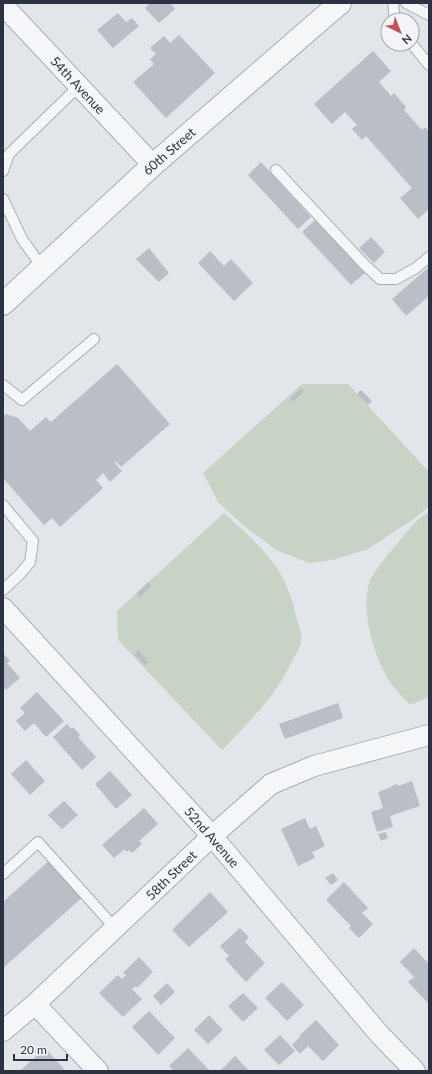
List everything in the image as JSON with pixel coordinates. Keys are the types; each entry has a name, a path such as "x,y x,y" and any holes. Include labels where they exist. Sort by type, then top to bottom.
{"street":[{"name":"60th Street","path":"3,304 154,165 340,3"},
{"name":"54th Avenue","path":"3,5 154,165"},
{"name":"52nd Avenue","path":"3,608 212,836 380,1034 414,1071"},
{"name":"58th Street","path":"3,1031 35,1004 212,836 271,784 314,766 429,735"},
{"path":"35,1004 98,1071"}],"lane":[{"path":"406,3 429,15"},
{"path":"418,52 429,65"},
{"path":"3,171 9,154 79,86"},
{"path":"276,170 364,264 380,279 396,279 416,268 429,257"},
{"path":"3,199 22,239 42,267"},
{"path":"3,385 22,400 94,339"},
{"path":"3,506 33,541 30,562 3,590"},
{"path":"3,874 38,842 115,928"}],"green space":[{"path":"302,384 348,384 429,472 429,506 415,518 368,549 333,560 309,563 276,550 243,525 218,502 203,473"},
{"path":"429,512 429,697 410,705 392,685 375,649 370,634 366,606 367,593 370,581 382,562 412,526"},
{"path":"224,513 261,548 271,559 279,572 287,586 293,602 300,630 301,643 280,683 253,718 222,750 118,640 117,611"}],"building":[{"path":"150,3 170,3 175,9 159,23 145,8"},
{"path":"118,13 126,22 132,18 139,26 113,48 97,30"},
{"path":"179,35 215,73 166,118 133,82 154,64 150,59 156,54 150,48 164,36 170,43"},
{"path":"373,51 391,71 379,82 391,96 394,93 406,107 404,110 422,130 425,127 429,132 429,209 418,219 400,198 412,188 366,136 362,140 352,129 357,125 345,112 332,124 314,104"},
{"path":"261,162 311,217 298,229 248,175"},
{"path":"315,220 365,273 351,285 302,232"},
{"path":"371,237 385,252 374,263 359,248"},
{"path":"149,248 169,273 159,282 136,259"},
{"path":"210,251 224,266 231,259 253,283 234,301 198,263"},
{"path":"429,267 429,296 406,316 392,299"},
{"path":"117,364 170,424 121,467 116,461 115,463 122,471 110,482 103,473 96,480 103,488 60,527 52,518 44,525 3,478 3,417 6,414 18,418 30,431 46,417 51,422"},
{"path":"301,388 304,391 293,402 290,399"},
{"path":"361,390 372,401 368,405 357,394"},
{"path":"148,582 152,586 140,597 137,593"},
{"path":"138,650 149,662 145,665 134,654"},
{"path":"4,654 10,661 7,663 20,678 6,690 3,686"},
{"path":"37,692 64,721 46,737 34,723 25,731 16,721 25,713 20,708"},
{"path":"338,703 343,718 285,739 279,724"},
{"path":"67,724 71,729 73,727 80,735 78,737 96,757 82,770 53,737"},
{"path":"26,760 45,781 30,795 11,774"},
{"path":"110,771 132,795 116,809 95,784"},
{"path":"412,781 420,806 390,816 393,827 377,832 371,812 383,808 378,792 392,787 391,786 398,784 398,786"},
{"path":"64,801 78,815 62,829 48,815"},
{"path":"144,808 158,824 139,841 142,844 132,853 129,850 127,852 125,849 114,858 102,845"},
{"path":"305,818 310,829 316,826 325,846 312,852 315,858 298,866 281,829"},
{"path":"386,832 388,838 381,841 378,834"},
{"path":"52,858 85,895 3,968 3,902"},
{"path":"333,873 338,880 331,885 325,878"},
{"path":"344,882 368,908 362,913 373,924 359,938 349,928 351,926 326,900"},
{"path":"210,892 228,912 189,947 172,930"},
{"path":"240,928 249,937 245,942 265,963 246,982 225,959 229,956 220,946"},
{"path":"414,948 429,964 429,1004 408,982 414,977 400,962"},
{"path":"139,957 153,972 137,988 136,986 132,989 142,999 123,1017 99,993 118,975 122,979 126,975 123,973"},
{"path":"282,982 304,1005 287,1021 265,998"},
{"path":"167,983 175,992 161,1005 153,996"},
{"path":"243,993 258,1008 243,1022 228,1006"},
{"path":"149,1011 175,1038 158,1055 132,1027"},
{"path":"209,1015 223,1030 208,1044 194,1030"},
{"path":"316,1020 339,1045 323,1061 308,1046 300,1054 292,1045"},
{"path":"280,1035 295,1051 279,1065 264,1050"},
{"path":"45,1048 64,1069 61,1071 20,1071"},
{"path":"188,1048 210,1071 174,1071 169,1066"},
{"path":"235,1056 249,1071 221,1070"}]}
